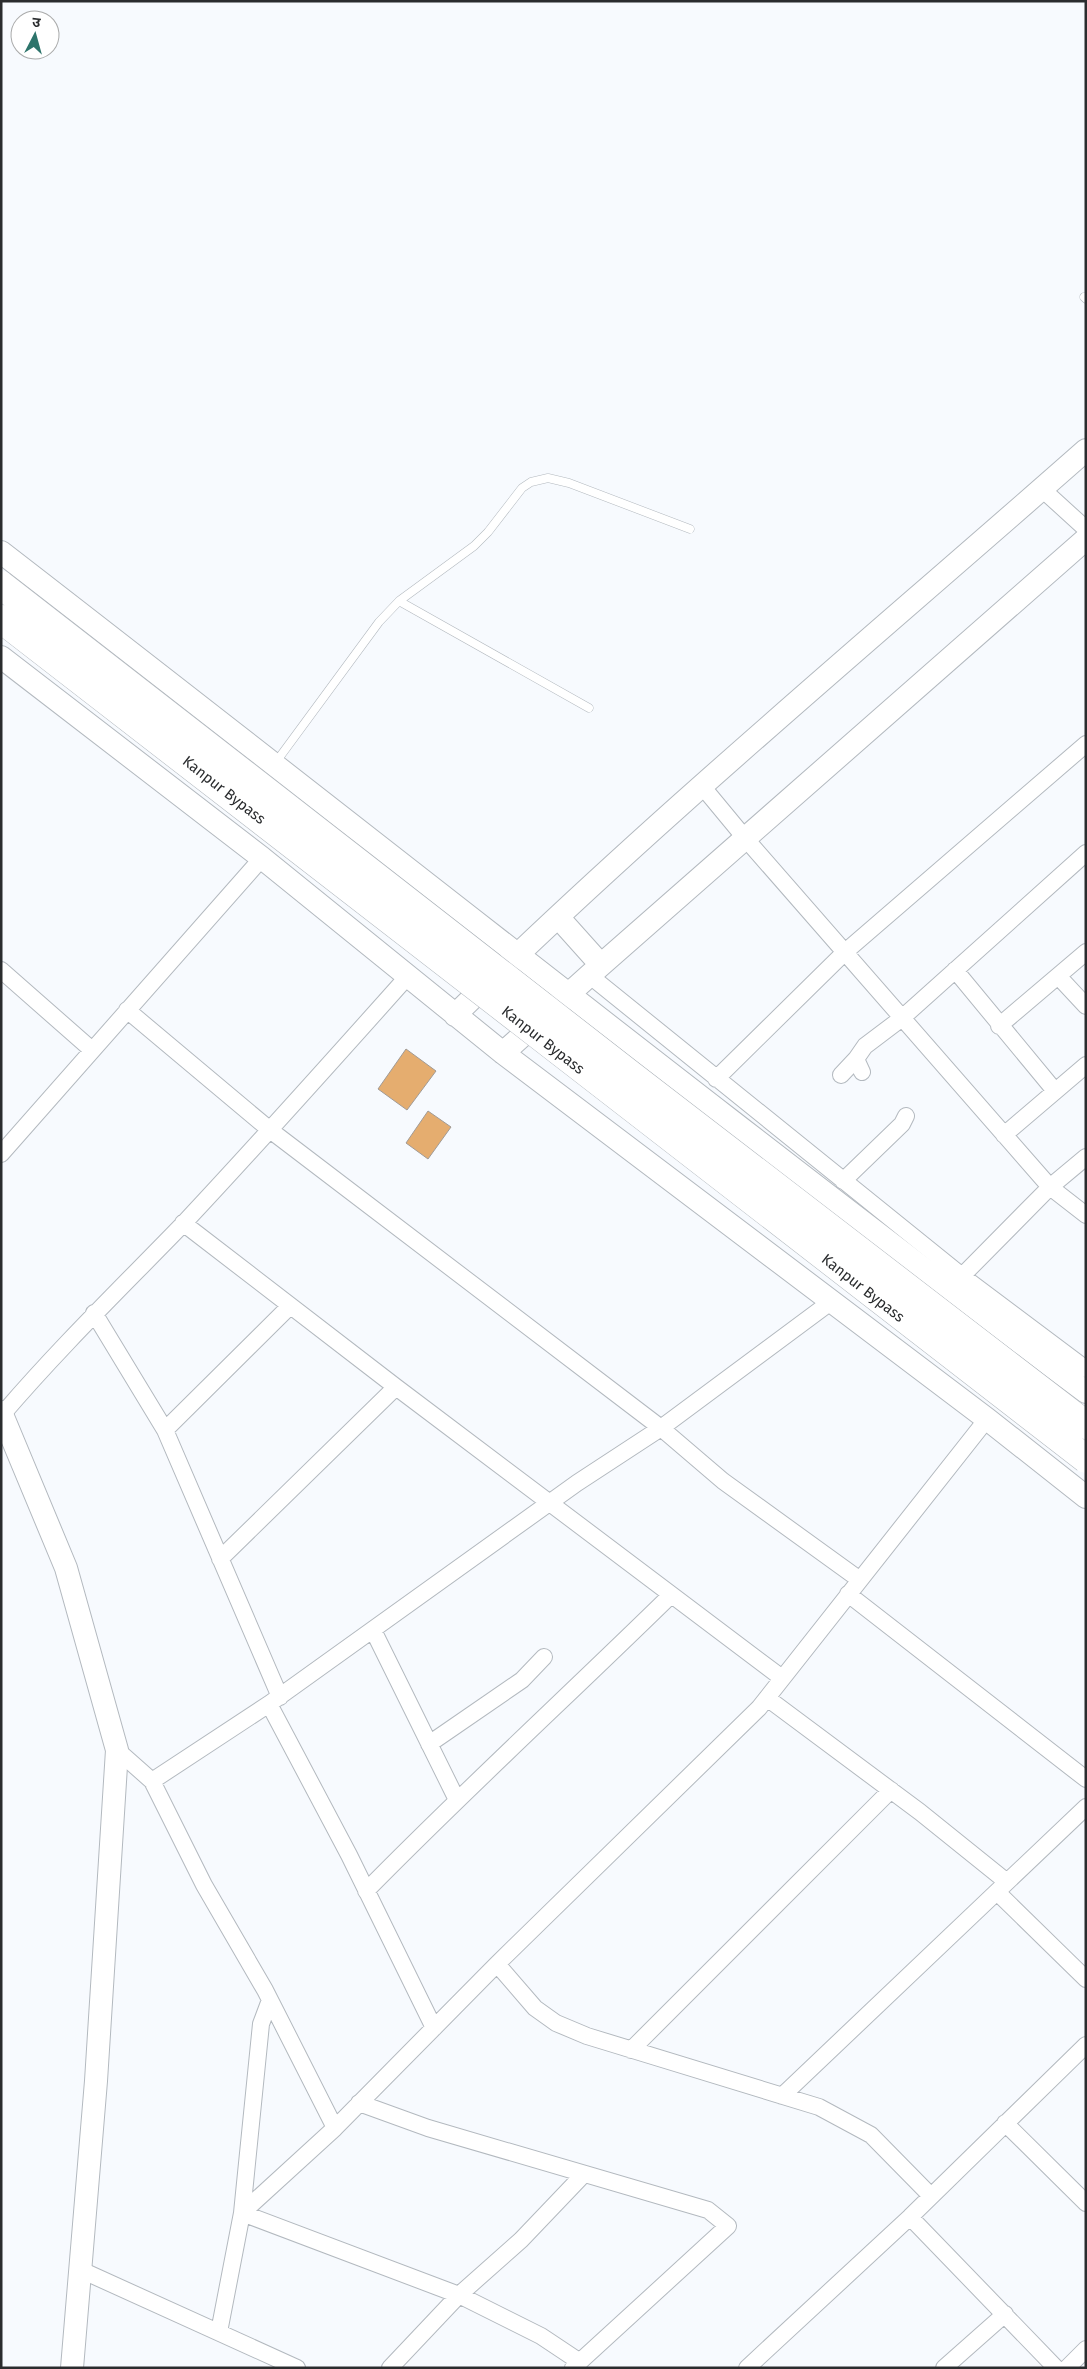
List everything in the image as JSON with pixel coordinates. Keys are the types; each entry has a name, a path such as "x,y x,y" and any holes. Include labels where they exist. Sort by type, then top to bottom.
{"highway":[{"name":"Kanpur Bypass","path":"1,585 631,1075 1086,1425"},
{"name":"Kanpur Bypass","path":"1,619 1086,1459"}],"main road":[{"path":"455,1015 517,955 702,786 1086,450"},
{"path":"503,1053 1086,539"},
{"path":"1,552 275,764 568,995 1086,1392"},
{"path":"1,657 262,858 503,1053 988,1419 1086,1497"},
{"path":"558,917 595,970"},
{"path":"2,1414 66,1568 117,1750 96,2081 72,2368"}],"street":[{"path":"1042,489 1086,529"},
{"path":"716,1079 845,952 1086,744"},
{"path":"702,786 745,838 1050,1187 1086,1215"},
{"path":"1,1154 262,858"},
{"path":"841,1075 859,1066 864,1046 902,1018 955,970 1083,861"},
{"path":"999,1026 1086,952"},
{"path":"1,970 92,1050"},
{"path":"595,970 716,1079 962,1276 1086,1369"},
{"path":"955,970 999,1026 1055,1091"},
{"path":"2,1414 94,1313 183,1223 270,1130 408,976"},
{"path":"1058,976 1086,1006"},
{"path":"127,1010 270,1130 661,1428 723,1481 860,1580"},
{"path":"1004,1134 1086,1065"},
{"path":"843,1181 902,1124 906,1116"},
{"path":"962,1276 1050,1187 1086,1157"},
{"path":"183,1223 289,1306 782,1678"},
{"path":"152,1780 274,1701 550,1504 577,1482 661,1428 832,1301"},
{"path":"165,1430 289,1306"},
{"path":"94,1313 165,1430 220,1559 274,1701 434,2028"},
{"path":"220,1559 396,1387"},
{"path":"242,2213 335,2128 497,1964 767,1698 988,1419"},
{"path":"848,1594 1086,1779"},
{"path":"366,1891 456,1800 525,1737 671,1595"},
{"path":"373,1630 456,1800"},
{"path":"429,1744 522,1680 544,1657"},
{"path":"767,1698 891,1790 1002,1887 1086,1979"},
{"path":"117,1750 152,1780 204,1885 270,2000 335,2128"},
{"path":"631,2050 891,1790"},
{"path":"782,2096 1086,1806"},
{"path":"497,1964 535,2008 556,2023 587,2036 819,2107 871,2135 931,2196"},
{"path":"219,2332 242,2213 261,2024 270,2000"},
{"path":"747,2368 910,2217 1086,2045"},
{"path":"242,2213 459,2294 541,2336 576,2365 728,2226 708,2210 428,2128 359,2104"},
{"path":"1005,2123 1086,2204"},
{"path":"390,2368 459,2294 521,2240 584,2174"},
{"path":"910,2217 1056,2368"},
{"path":"81,2270 297,2368"},
{"path":"944,2368 1005,2314"},
{"path":"1067,2368 1086,2349"}],"lane":[{"path":"275,764 379,622 399,601 474,546 488,532 522,488 531,482 548,478 569,483 690,529"},
{"path":"399,601 589,708"}],"building":[{"path":"406,1049 436,1071 407,1110 378,1089"},
{"path":"428,1111 451,1127 428,1159 406,1143"}]}
